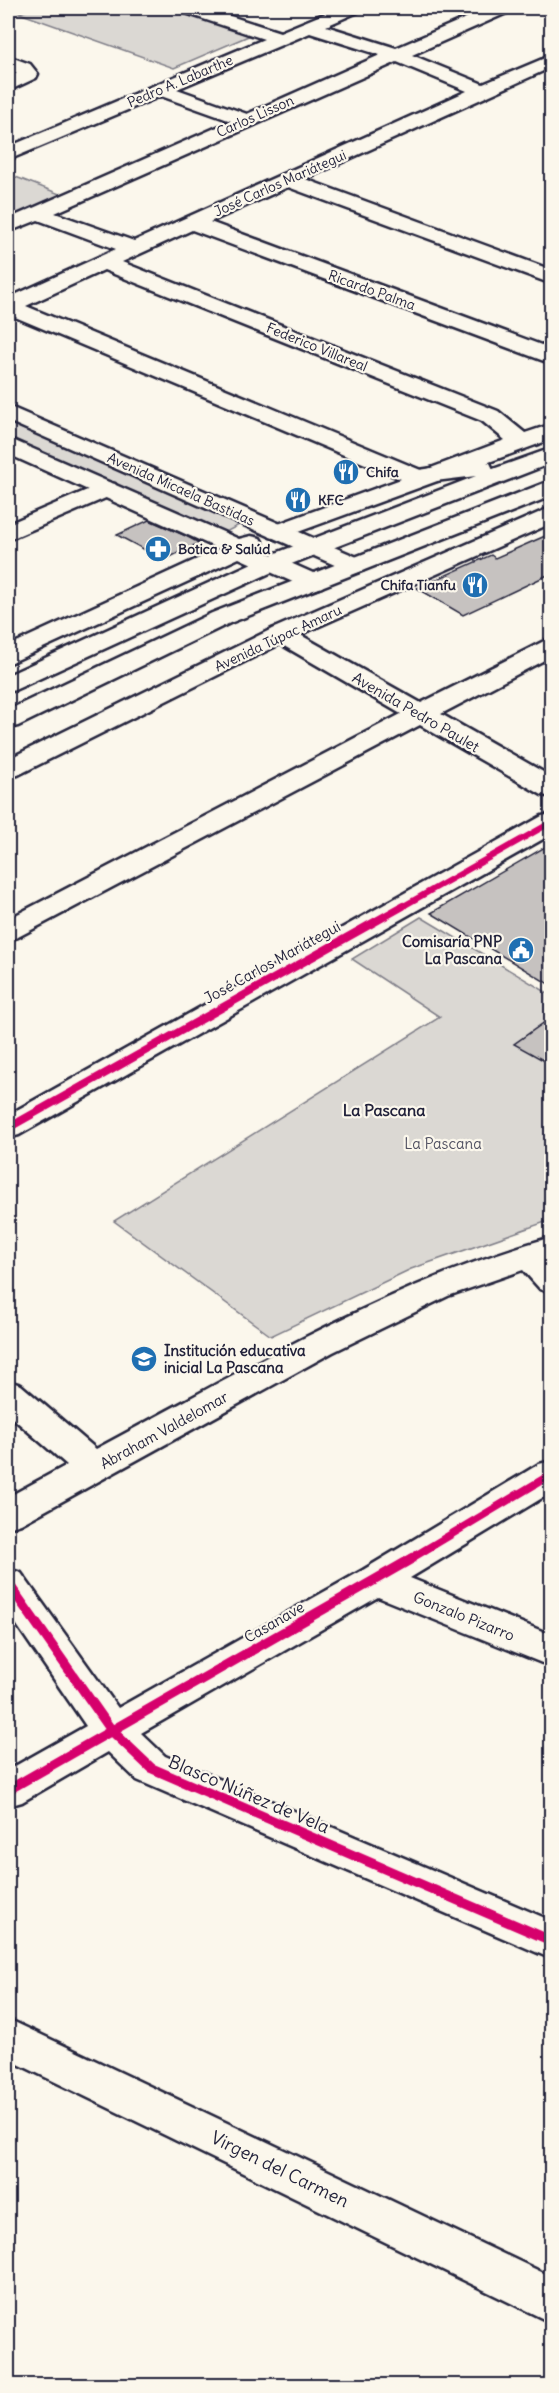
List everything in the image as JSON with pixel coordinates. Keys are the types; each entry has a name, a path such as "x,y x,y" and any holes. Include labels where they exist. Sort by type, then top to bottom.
{"main road":[{"name":"Pedro A. Labarthe","path":"8,154 352,8"},
{"name":"Carlos Lisson","path":"8,226 503,8"},
{"path":"197,9 280,38"},
{"path":"308,26 397,56 482,91"},
{"name":"José Carlos Mariátegui","path":"8,306 552,60"},
{"path":"8,62 23,68 29,74 8,85"},
{"path":"159,89 247,120"},
{"path":"288,180 552,278"},
{"path":"37,213 135,249"},
{"name":"Ricardo Palma","path":"192,223 552,357"},
{"name":"Federico Villareal","path":"104,263 490,416 537,453"},
{"path":"8,306 424,477"},
{"name":"Avenida Micaela Bastidas","path":"8,413 355,565"},
{"path":"8,685 272,563 537,453 552,432"},
{"name":"Avenida Micaela Bastidas","path":"8,445 313,582"},
{"path":"8,656 238,548 279,532 424,477 537,453"},
{"path":"8,720 221,618 552,487"},
{"path":"8,533 106,489"},
{"path":"387,551 552,512"},
{"name":"Avenida Túpac Amaru","path":"8,769 281,634 552,512"},
{"name":"Avenida Pedro Paulet","path":"281,634 552,789"},
{"path":"8,931 552,645"},
{"name":"José Carlos Mariátegui","path":"8,1128 552,822"},
{"name":"Abraham Valdelomar","path":"8,1514 321,1343 436,1288 544,1262"},
{"path":"8,1394 94,1468"},
{"name":"Casanave","path":"8,1790 376,1580 552,1474"},
{"name":"Gonzalo Pizarro","path":"376,1580 552,1652"},
{"name":"Blasco Núñez de Vela","path":"8,1582 112,1731 151,1768 552,1941"},
{"name":"Virgen del Carmen","path":"8,2038 552,2301"}],"green space":[{"path":"34,8 172,8 253,34 174,68 19,13"},
{"path":"8,174 70,198 11,224 8,223"},
{"path":"8,420 241,524 222,534 8,437"},
{"name":"La Pascana","path":"421,917 551,995 551,1220 411,1269 271,1336 114,1221 440,1017 352,959"}],"building":[{"path":"149,520 199,543 164,560 117,535"},
{"path":"552,533 552,573 463,615 417,588 491,555 495,558"},
{"name":"Comisaría PNP La Pascana","path":"552,843 552,986 431,913"},
{"path":"552,1017 552,1065 514,1044"}],"cycle path":[{"path":"8,1128 552,822"},
{"path":"8,1790 376,1580 552,1474"},
{"path":"8,1583 112,1731 151,1768 552,1941"}],"place":[{"name":"Chifa","path":"346,472"},
{"name":"KFC","path":"298,500"},
{"name":"Botica & Salúd","path":"158,549"},
{"name":"Chifa Tianfu","path":"475,585"},
{"name":"Comisaría PNP La Pascana","path":"521,950"},
{"name":"Institución educativa inicial La Pascana","path":"144,1359"}],"district":[{"name":"La Pascana","path":"384,1110"}]}
